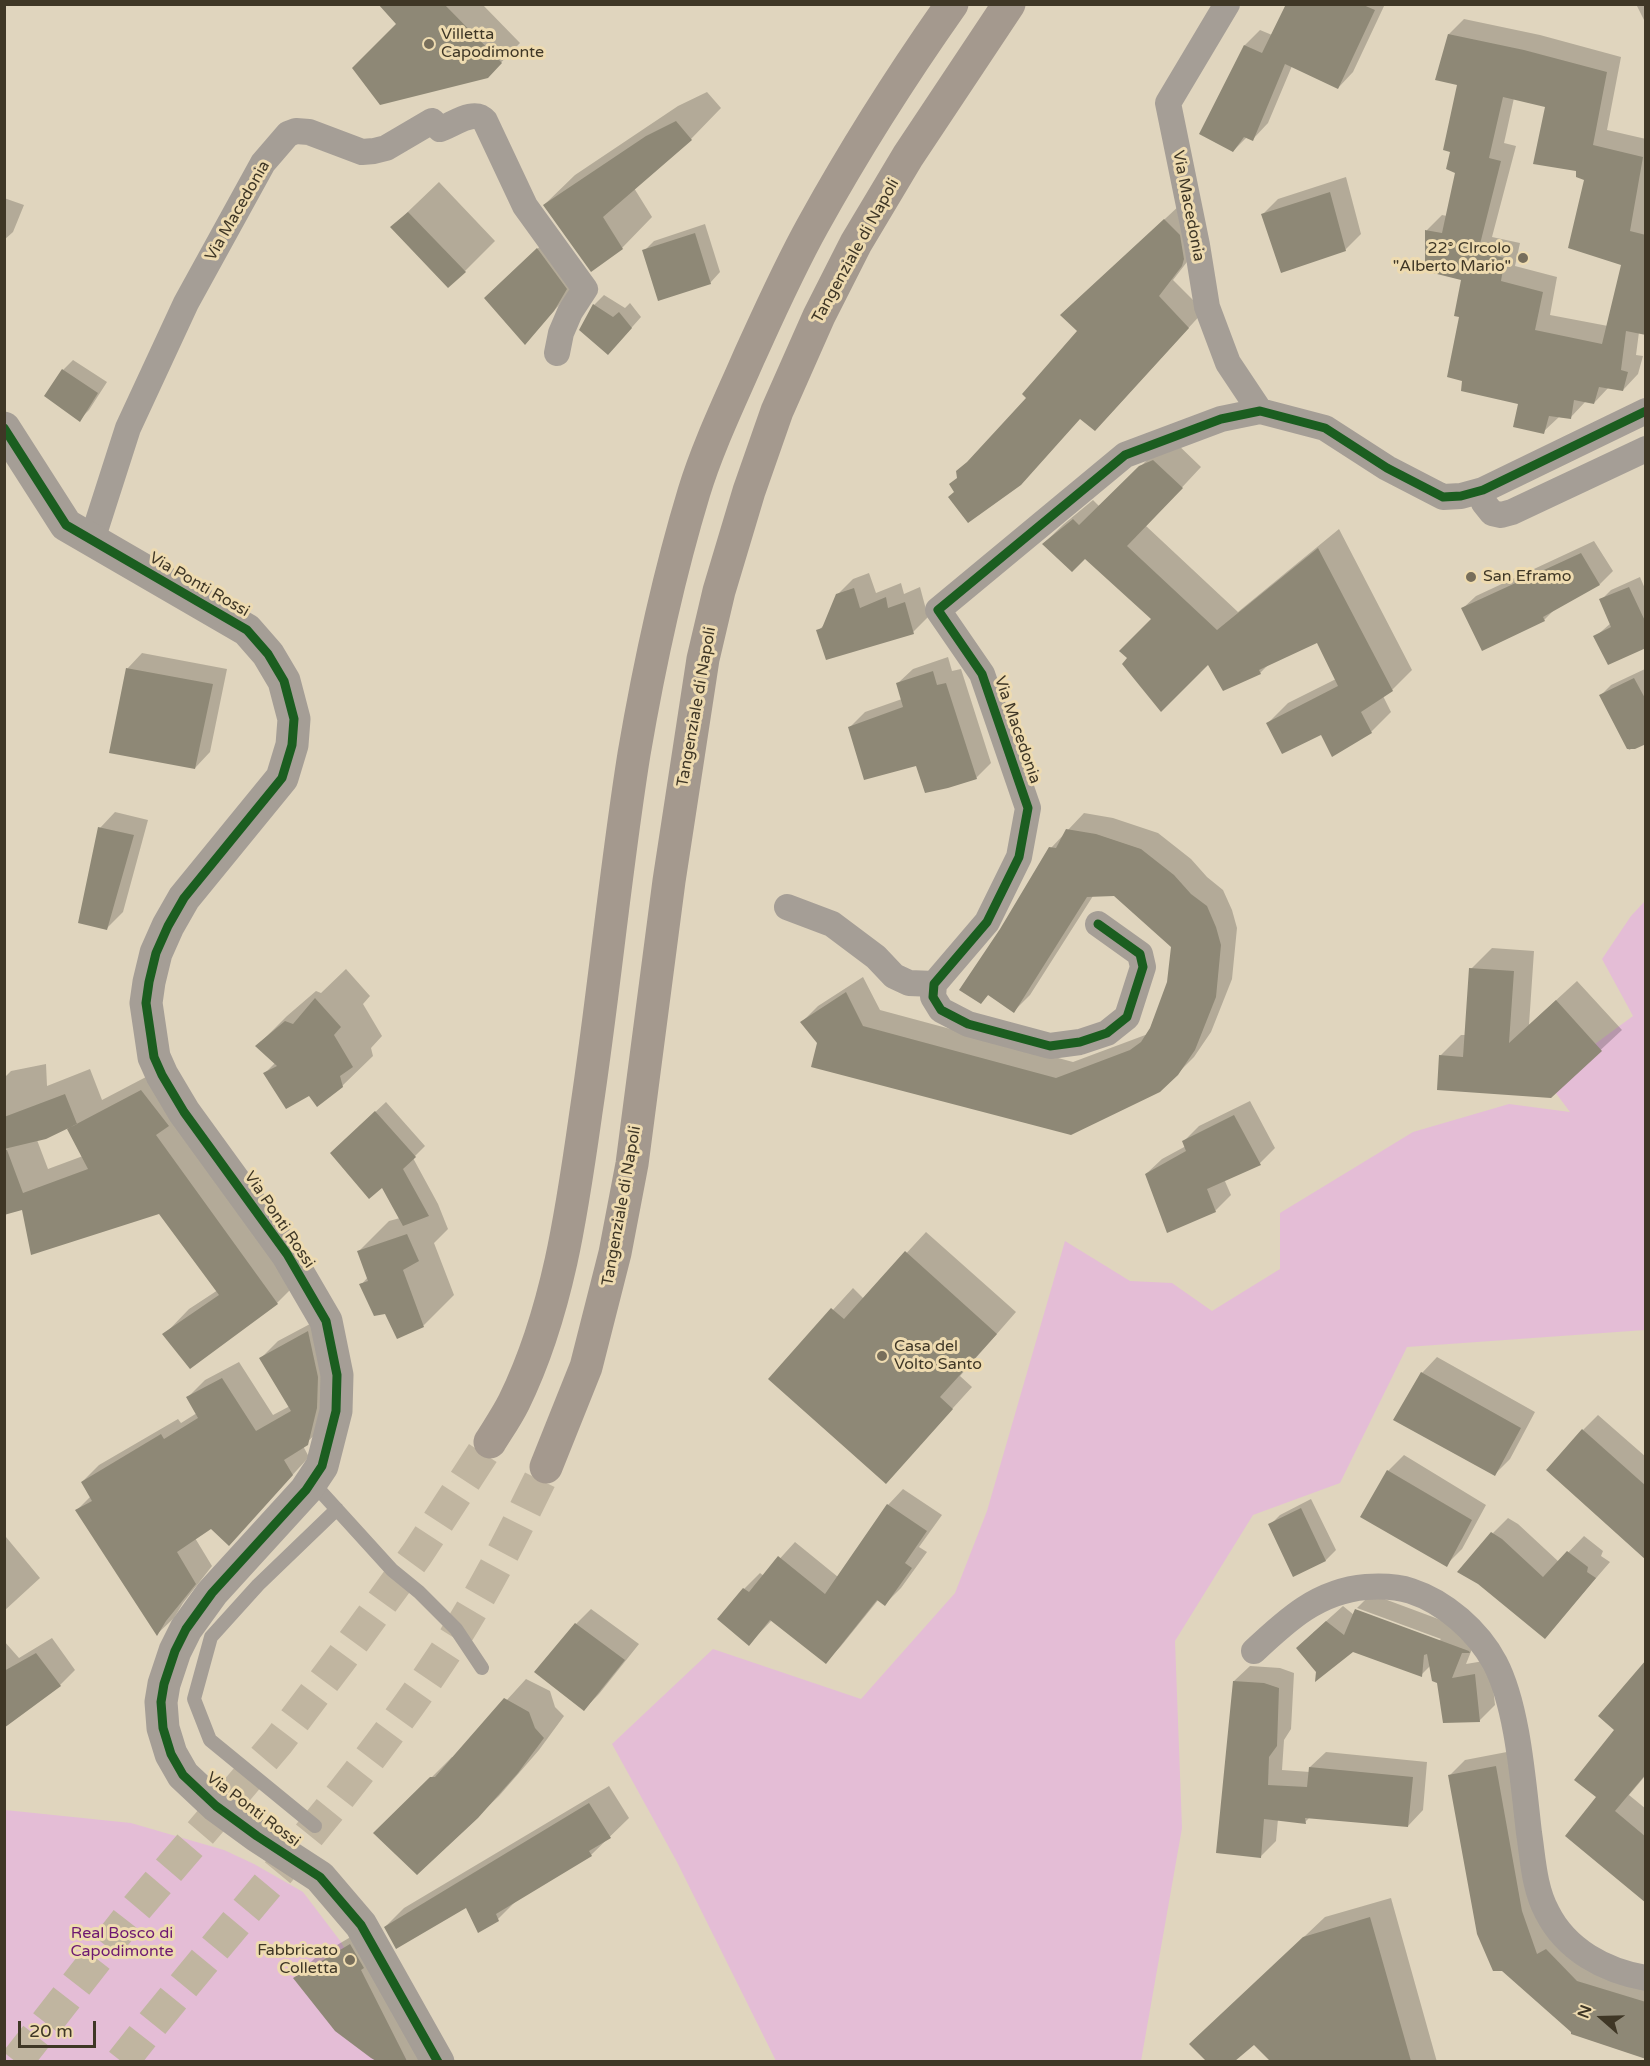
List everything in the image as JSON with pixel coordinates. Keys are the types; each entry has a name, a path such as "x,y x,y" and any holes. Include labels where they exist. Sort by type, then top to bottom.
{"highway":[{"path":"490,1442 512,1406 531,1364 556,1284 572,1213 599,1027 618,863 650,660 695,489 730,400 778,293 811,228 866,133 952,4"},
{"name":"Tangenziale di Napoli","path":"546,1467 586,1367 615,1253 632,1164 669,881 703,659 719,591 749,491 777,411 819,316 856,243 908,156 1009,4"}],"street":[{"name":"Via Macedonia","path":"1227,4 1168,103 1197,245 1207,307 1228,363 1260,411"},
{"name":"Via Macedonia","path":"92,540 128,428 186,303 263,163 288,134 296,131 309,132 362,152 374,151 386,148 432,121 440,129 473,116 480,117 495,142 525,206 585,289 570,312 561,333 557,353"},
{"name":"Via Macedonia","path":"934,984 987,922 1019,857 1028,808 982,674 938,610 1125,455 1221,419 1260,411 1325,428 1387,468 1443,497 1461,496 1483,490 1646,411"},
{"name":"Via Ponti Rossi","path":"4,428 66,525 247,630 268,654 284,681 294,719 292,745 282,778 184,898 156,953 146,1003 154,1057 162,1075 184,1112 287,1254 326,1321 337,1375 336,1411 322,1466 312,1482 212,1593 186,1629 175,1651 168,1673 162,1702 163,1728 171,1754 183,1775 199,1791 257,1836 320,1877 361,1925 438,2061"},
{"path":"1483,490 1484,503 1492,513 1502,515 1646,449"},
{"path":"787,907 832,924 876,957 894,976 909,983 934,984 933,997 941,1010 968,1024 1050,1046 1080,1042 1107,1033 1127,1017 1143,967 1140,954 1098,924"},
{"path":"1254,1651 1306,1606 1328,1595 1354,1588 1379,1586 1405,1589 1429,1598 1450,1612 1483,1645 1495,1663 1503,1684 1517,1743 1535,1879 1547,1913 1567,1939 1593,1960 1613,1970 1646,1978"}],"lane":[{"path":"312,1482 392,1570 419,1592 456,1629 482,1668"},
{"path":"315,1826 210,1740 194,1699 212,1637 258,1585 337,1509"}],"green space":[{"path":"1645,901 1645,1330 1407,1347 1340,1483 1253,1515 1175,1641 1182,1828 1141,2061 776,2061 677,1862 612,1744 713,1649 861,1699 955,1593 987,1511 1065,1241 1130,1281 1172,1283 1212,1311 1280,1269 1280,1213 1413,1132 1509,1104 1570,1112 1546,1080 1633,1016 1602,959 1631,916"},
{"name":"Real Bosco di Capodimonte","path":"5,1810 131,1823 224,1850 303,1892 341,1942 407,2061 5,2062"}],"building":[{"name":"Villetta Capodimonte","path":"378,4 444,4 502,63 488,78 380,105 352,68 396,24"},
{"path":"1286,4 1361,4 1375,10 1338,89 1285,64 1253,141 1244,137 1233,152 1199,134 1244,45 1262,53"},
{"path":"1448,34 1524,50 1607,72 1593,145 1643,157 1630,231 1646,235 1646,335 1626,331 1621,370 1628,372 1623,391 1599,387 1594,404 1574,400 1571,419 1549,416 1544,434 1513,427 1518,404 1461,391 1462,381 1447,377 1459,317 1454,316 1461,280 1425,271 1425,230 1442,233 1455,173 1446,169 1450,152 1443,150 1457,85 1435,80","holes":["1503,97 1545,107 1533,164 1576,171 1576,177 1584,180 1568,248 1621,265 1602,344 1535,330 1543,292 1501,281 1505,258 1478,252 1501,161 1489,158"]},
{"path":"676,121 692,140 603,217 623,249 591,272 543,205 646,136"},
{"path":"1330,192 1346,251 1281,273 1261,214"},
{"path":"408,212 466,272 448,288 390,227"},
{"path":"1164,219 1180,235 1184,259 1182,266 1159,296 1189,328 1095,431 1080,419 1021,485 968,523 948,497 954,492 949,484 957,478 956,471 1026,398 1022,394 1077,331 1060,315"},
{"path":"695,233 711,284 658,301 642,250"},
{"path":"537,248 567,289 554,311 525,345 484,298"},
{"path":"593,304 613,317 619,312 632,328 608,355 579,330"},
{"path":"62,369 98,393 80,422 44,396"},
{"path":"1153,460 1183,488 1127,546 1217,630 1318,548 1393,691 1361,712 1372,733 1332,757 1321,735 1282,754 1266,723 1338,686 1317,643 1259,670 1261,674 1223,691 1208,665 1161,712 1122,664 1127,658 1119,651 1151,619 1085,559 1072,572 1042,544 1073,519 1079,525 1139,466"},
{"path":"1581,553 1600,585 1543,617 1545,621 1482,651 1461,608"},
{"path":"1629,587 1646,623 1646,648 1608,665 1593,636 1611,627 1599,599"},
{"path":"854,588 860,608 886,597 888,608 905,602 914,634 826,660 816,630 822,628 836,594"},
{"path":"126,668 213,684 195,769 109,753"},
{"path":"933,671 937,685 946,683 977,779 925,793 916,766 864,780 848,727 903,707 896,683"},
{"path":"1634,678 1646,700 1646,744 1635,749 1627,749 1599,695"},
{"path":"98,827 134,835 107,930 78,923"},
{"path":"1066,829 1096,834 1141,849 1174,875 1191,894 1207,906 1216,927 1221,945 1216,997 1195,1050 1178,1075 1160,1092 1071,1135 811,1067 817,1043 800,1022 846,992 863,1026 1056,1078 1130,1050 1141,1042 1150,1028 1167,982 1171,947 1114,896 1087,897 1014,1013 988,995 981,1004 959,990 1000,929 1049,847 1056,848"},
{"path":"1469,968 1514,971 1509,1043 1556,1000 1602,1051 1551,1098 1437,1090 1439,1055 1463,1057"},
{"path":"315,998 341,1027 334,1035 353,1067 340,1076 343,1087 317,1107 309,1096 286,1109 263,1073 277,1066 255,1046 285,1021 293,1024"},
{"path":"141,1090 169,1126 156,1135 278,1304 190,1369 162,1334 219,1295 159,1214 31,1255 22,1210 4,1215 4,1150 7,1150 23,1193 88,1169 67,1129"},
{"path":"65,1094 77,1124 46,1139 4,1149 4,1117"},
{"path":"375,1111 416,1157 403,1169 429,1216 403,1226 382,1188 369,1199 330,1153"},
{"path":"1234,1115 1261,1165 1207,1189 1216,1212 1167,1233 1145,1174 1186,1151 1182,1141"},
{"path":"407,1234 419,1261 403,1270 424,1327 397,1339 385,1314 374,1316 359,1284 368,1281 357,1251"},
{"name":"Casa del Volto Santo","path":"905,1251 997,1334 940,1397 953,1409 886,1484 768,1379 831,1308 844,1319"},
{"path":"308,1331 318,1377 317,1408 308,1445 284,1460 293,1475 229,1546 211,1529 177,1552 196,1584 166,1621 157,1636 75,1510 92,1501 81,1482 161,1434 164,1439 198,1418 186,1397 222,1378 256,1431 291,1411 259,1358"},
{"path":"1421,1372 1521,1428 1495,1476 1393,1420"},
{"path":"1582,1429 1646,1486 1646,1560 1546,1470"},
{"path":"1387,1470 1472,1520 1447,1567 1360,1517"},
{"path":"887,1504 927,1531 905,1563 912,1568 885,1606 877,1600 826,1664 770,1620 749,1646 717,1619 743,1588 749,1592 778,1556 825,1594"},
{"path":"1301,1508 1326,1561 1293,1577 1268,1524"},
{"path":"1491,1532 1502,1539 1543,1577 1567,1551 1588,1567 1587,1572 1596,1578 1545,1639 1478,1584 1457,1572"},
{"path":"1355,1609 1469,1651 1470,1653 1462,1653 1452,1678 1475,1674 1480,1722 1443,1723 1437,1683 1432,1681 1427,1654 1424,1655 1422,1677 1353,1652 1315,1682 1316,1672 1296,1648 1326,1621 1344,1635"},
{"path":"575,1623 625,1660 584,1711 534,1672"},
{"path":"36,1653 61,1686 4,1728 4,1671"},
{"path":"1646,1660 1646,1774 1615,1811 1646,1837 1646,1903 1565,1836 1596,1797 1574,1780 1614,1730 1598,1716"},
{"path":"1233,1681 1264,1683 1279,1688 1277,1746 1269,1757 1268,1785 1307,1787 1309,1767 1413,1777 1408,1827 1305,1818 1306,1824 1264,1819 1261,1858 1216,1853"},
{"path":"504,1698 529,1712 535,1728 544,1738 518,1773 478,1818 417,1875 373,1833 430,1777 435,1777"},
{"path":"1496,1766 1522,1911 1537,1954 1546,1949 1577,1981 1646,2002 1646,2059 1571,2034 1502,1971 1493,1971 1477,1934 1448,1775"},
{"path":"589,1803 611,1838 589,1851 592,1856 496,1914 499,1921 478,1933 466,1908 396,1949 384,1927"},
{"path":"1370,1917 1411,2061 1270,2061 1254,2045 1235,2061 1206,2061 1189,2044 1303,1937"},
{"path":"350,1944 364,1968 361,1970 407,2061 376,2061 371,2058 335,2031 293,1978"}],"tunnel":[{"path":"16,2062 133,1912 278,1742 417,1554 490,1442"},
{"path":"122,2062 323,1818 400,1718 467,1618 546,1467"}],"cycle path":[{"path":"1098,924 1140,954 1143,967 1127,1017 1107,1033 1080,1042 1050,1046 968,1024 941,1010 933,997 934,984 987,922 1019,857 1028,808 982,674 938,610 1125,455 1221,419 1260,411 1325,428 1387,468 1443,497 1461,496 1483,490 1646,411"},
{"path":"4,428 66,525 247,630 268,654 284,681 294,719 292,745 282,778 184,898 156,953 146,1003 154,1057 162,1075 184,1112 287,1254 326,1321 337,1375 336,1411 322,1466 306,1490 212,1593 186,1629 175,1651 164,1684 161,1702 163,1728 171,1754 183,1775 216,1806 320,1877 361,1925 438,2062"}],"place":[{"name":"Villetta Capodimonte","path":"429,44"},
{"name":"22° CIrcolo \"Alberto Mario\"","path":"1523,258"},
{"name":"San Eframo","path":"1471,577"},
{"name":"Casa del Volto Santo","path":"882,1356"},
{"name":"Fabbricato Colletta","path":"350,1960"}]}
